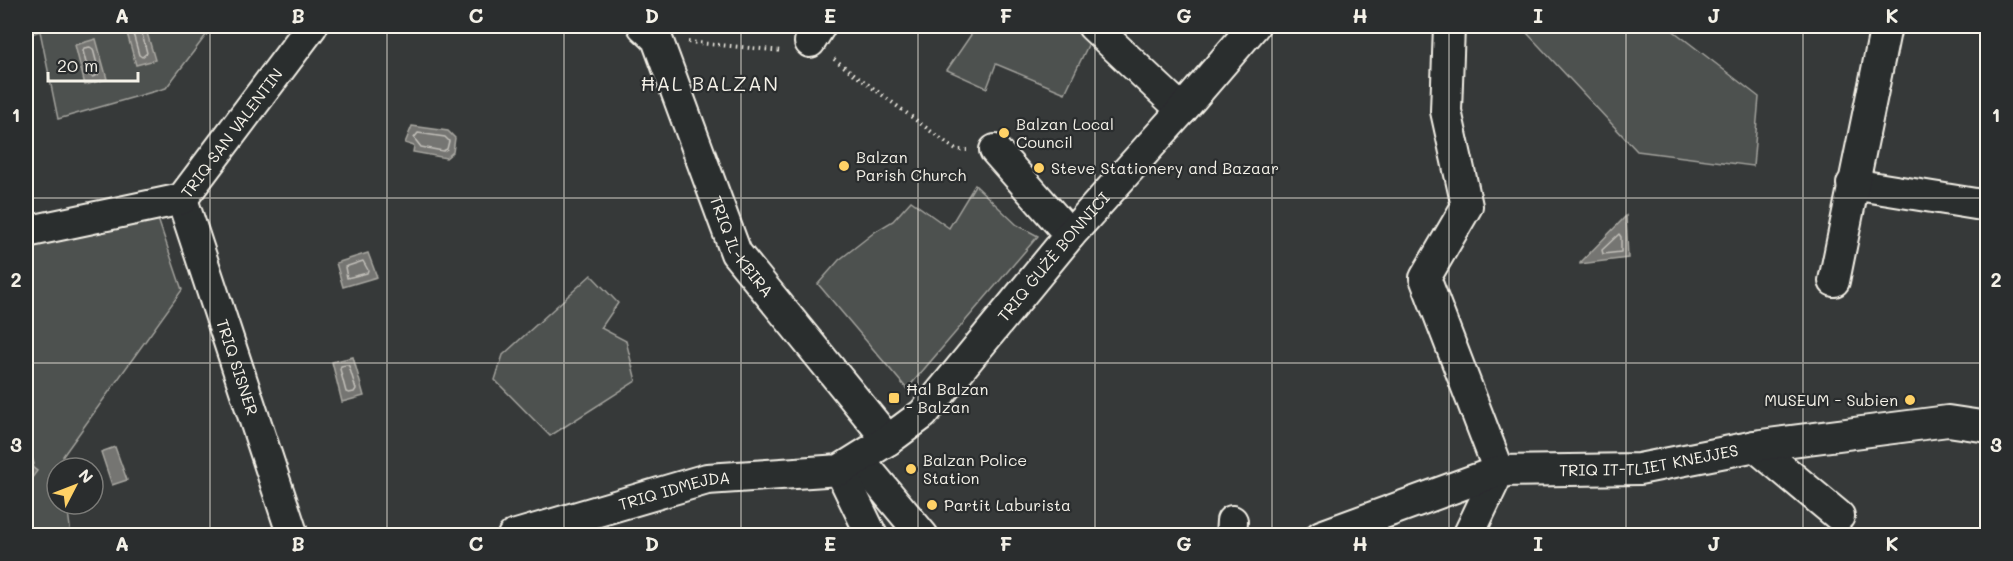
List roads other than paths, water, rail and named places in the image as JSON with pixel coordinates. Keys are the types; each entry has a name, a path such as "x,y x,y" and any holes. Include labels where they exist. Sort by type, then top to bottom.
{"street":[{"name":"TRIQ SAN VALENTIN","path":"26,232 182,199 312,26"},
{"path":"1093,26 1182,110"},
{"name":"TRIQ ĠUŻÈ BONNICI","path":"849,464 888,440 923,414 1070,235 1254,26"},
{"path":"1449,26 1446,111 1467,206 1425,278 1499,471 1468,536"},
{"path":"1834,280 1886,26"},
{"name":"TRIQ IL-KBIRA","path":"650,32 735,253 888,440"},
{"path":"995,150 1070,235"},
{"path":"1852,184 1988,206"},
{"name":"TRIQ SISNER","path":"182,199 293,536"},
{"name":"TRIQ IT-TLIET KNEJJES","path":"1321,536 1499,471 1640,469 1755,446 1948,422 1988,427"},
{"path":"1755,446 1839,516"},
{"path":"849,464 914,534"},
{"path":"849,464 872,536"},
{"name":"TRIQ IDMEJDA","path":"513,536 707,479 849,464"}],"water":[{"path":"125,26 145,26 155,60 136,65"},
{"path":"96,39 107,79 85,85 75,45"},
{"path":"412,126 448,131 455,138 453,152 446,158 413,152 414,146 405,143"},
{"path":"1626,216 1628,258 1580,264 1580,263"},
{"path":"368,253 377,277 343,287 336,263"},
{"path":"353,357 364,396 342,402 332,362"},
{"path":"115,447 127,480 112,485 105,464 105,456 102,456 101,452"},
{"path":"30,459 34,464 32,467 37,471 26,486 26,461"}],"place":[{"name":"Balzan Local Council","path":"1004,133"},
{"name":"Balzan Parish Church","path":"844,166"},
{"name":"Steve Stationery and Bazaar","path":"1039,168"},
{"name":"Ħal Balzan - Balzan","path":"894,398"},
{"name":"MUSEUM - Subien","path":"1910,400"},
{"name":"Balzan Police Station","path":"911,469"},
{"name":"Partit Laburista","path":"932,505"}],"district":[{"name":"ĦAL BALZAN","path":"710,84"}]}
